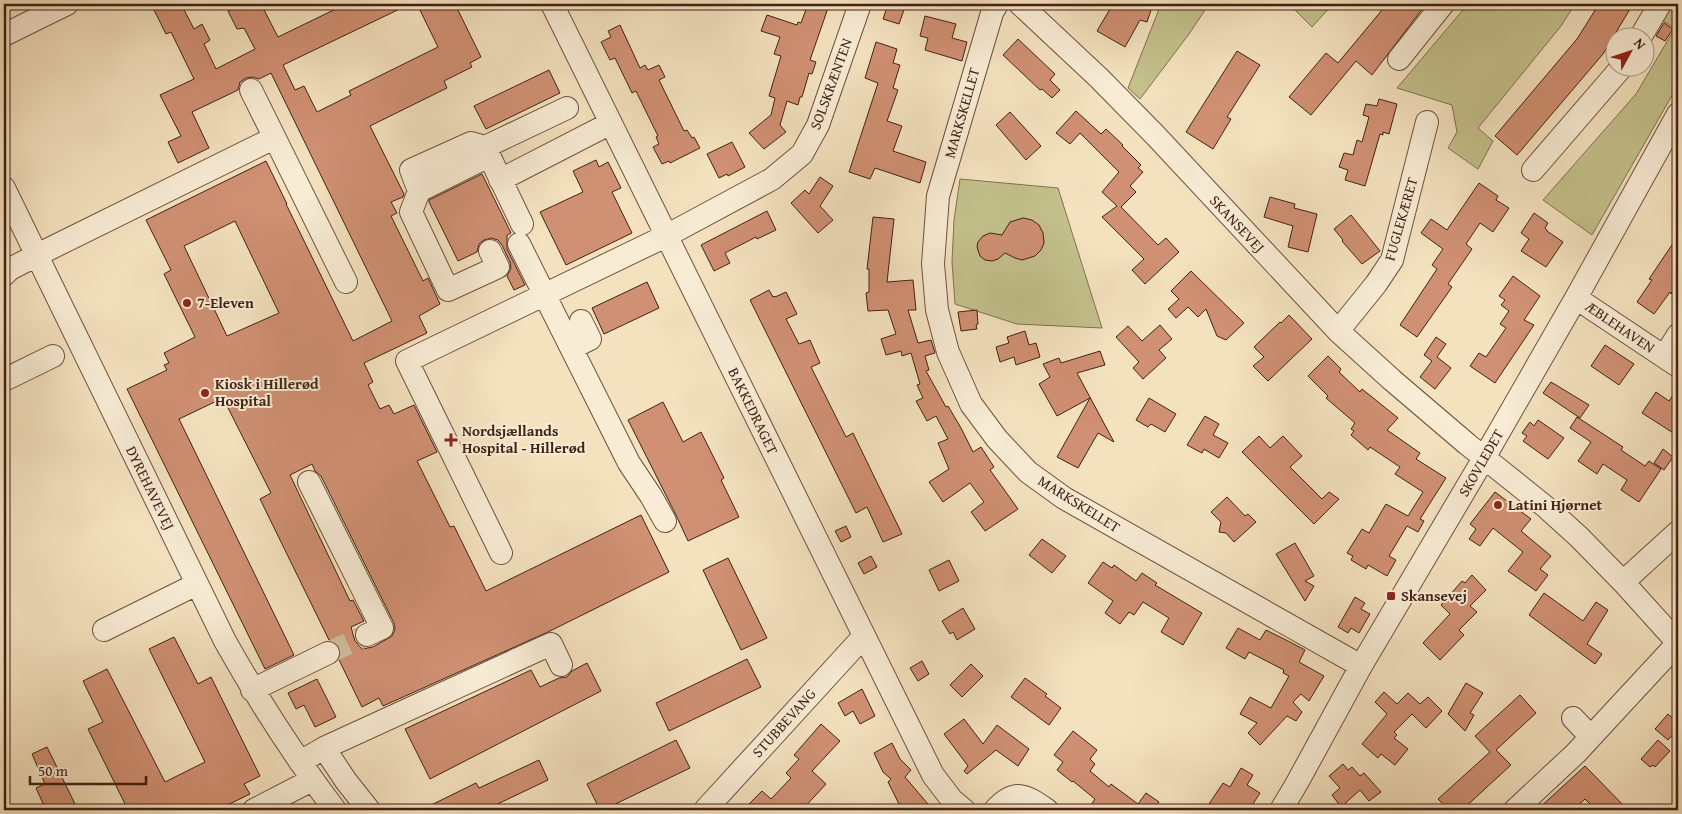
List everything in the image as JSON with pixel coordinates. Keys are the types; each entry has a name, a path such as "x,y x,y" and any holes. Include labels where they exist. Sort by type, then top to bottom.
{"street":[{"path":"4,35 67,4"},
{"name":"BAKKEDRAGET","path":"552,4 933,775 952,800 964,810"},
{"name":"SOLSKRÆNTEN","path":"502,552 407,361 666,236 772,179 802,154 818,125 860,4"},
{"name":"MARKSKELLET","path":"997,4 992,13 938,196 933,264 937,310 948,352 972,404 997,439 1028,472 1064,498 1361,666"},
{"name":"SKANSEVEJ","path":"1020,4 1099,78 1156,136 1338,331 1392,380 1484,458 1547,508 1622,582 1678,643"},
{"path":"1399,59 1443,4"},
{"path":"1646,28 1660,4"},
{"path":"1533,170 1612,78"},
{"path":"251,90 346,282"},
{"path":"487,152 567,108"},
{"name":"SKOVLEDET","path":"1281,810 1298,784 1361,666 1576,298 1678,114"},
{"name":"FUGLEKÆRET","path":"1338,331 1376,284 1392,260 1427,122"},
{"path":"500,180 611,123"},
{"path":"4,275 10,269 37,255 274,138"},
{"path":"490,251 498,267 448,290 412,212 419,191 411,170 471,143 487,152 545,293 629,463 651,496 664,521"},
{"name":"DYREHAVEVEJ","path":"4,188 225,641 252,690 306,771 335,810"},
{"name":"ÆBLEHAVEN","path":"1576,298 1671,361 1678,335"},
{"path":"572,348 590,339 581,321"},
{"path":"5,390 53,356"},
{"path":"309,482 382,628 367,635"},
{"path":"1622,582 1677,535"},
{"path":"104,630 197,584"},
{"name":"STUBBEVANG","path":"705,810 864,636"},
{"path":"1515,810 1576,753 1678,643"},
{"path":"254,810 306,771 324,748 551,644 561,665"},
{"path":"252,690 328,653"},
{"path":"1573,718 1591,737"},
{"path":"324,748 346,781 369,810"},
{"path":"995,810 1005,800 1019,796 1032,800 1047,810"}],"shaded area":[{"path":"1161,4 1209,4 1140,99 1128,88"},
{"path":"1289,4 1333,4 1312,27"},
{"path":"1468,4 1575,4 1561,26 1478,128 1493,141 1478,169 1448,148 1457,132 1452,105 1397,88"},
{"path":"1669,4 1678,4 1678,85 1592,235 1543,200 1636,94 1645,78 1654,78 1654,64 1675,28 1660,19"},
{"path":"960,179 1058,188 1102,328 1017,324 955,304 952,262 954,220"}],"building":[{"path":"151,4 181,4 194,29 202,24 210,40 204,44 216,69 255,49 244,28 237,29 228,11 243,4 261,4 278,37 346,4 410,4 283,65 295,90 304,86 317,112 351,95 349,91 438,47 417,4 455,4 481,57 470,63 472,67 444,81 447,88 370,126 404,194 403,197 391,202 397,213 391,216 423,281 428,278 440,304 419,316 427,333 364,363 373,382 368,385 380,409 389,405 394,414 414,405 437,452 417,461 450,527 454,526 486,591 641,515 669,572 548,632 383,706 379,698 362,707 339,660 340,647 335,642 329,640 260,499 271,493 223,398 179,419 294,655 265,669 127,389 167,370 164,365 169,363 164,353 195,337 164,274 171,270 146,220 266,161 353,341 392,321 271,73 259,79 246,78 240,82 238,90 192,112 209,148 178,163 168,142 181,136 160,95 194,79 171,32 166,34","holes":["235,221 279,313 227,336 184,246","312,464 315,471 321,476 394,623 395,629 392,636 373,647 362,649 355,641 351,627 364,621 353,600 350,601 290,475"]},
{"path":"808,4 828,4 810,60 816,62 812,74 809,73 798,105 787,101 780,125 786,132 764,149 749,133 771,115 775,98 769,96 781,56 774,54 780,37 761,31 767,15 797,25 798,22 801,23"},
{"path":"888,4 906,4 899,24 883,19"},
{"path":"1115,4 1153,4 1147,22 1140,20 1125,47 1097,31"},
{"path":"1387,4 1426,4 1372,75 1356,61 1311,115 1289,97 1326,53 1338,63"},
{"path":"1599,4 1633,4 1619,28 1604,28 1603,54 1517,155 1495,136 1577,39"},
{"path":"925,16 956,24 952,38 967,42 962,61 925,50 928,38 920,36"},
{"path":"1664,23 1673,29 1665,41 1656,36"},
{"path":"620,25 640,68 645,65 648,70 659,65 665,77 659,80 684,131 687,130 692,138 694,137 700,148 670,163 669,161 662,164 653,147 659,144 656,137 658,136 636,91 632,93 615,58 610,60 601,42 611,37 608,31"},
{"path":"1018,39 1055,74 1050,80 1060,90 1052,98 1042,89 1040,90 1003,55"},
{"path":"876,42 897,49 893,63 900,65 893,88 898,90 887,121 902,126 893,151 926,162 920,183 875,168 870,179 849,172 878,83 865,78"},
{"path":"1237,51 1260,65 1227,117 1231,119 1213,149 1186,132"},
{"path":"549,70 560,93 486,129 474,106"},
{"path":"1379,99 1397,104 1389,134 1383,132 1383,135 1380,134 1365,186 1345,180 1348,170 1339,167 1344,153 1353,155 1357,140 1362,142 1369,117 1363,115 1366,104 1377,106"},
{"path":"1076,111 1101,134 1106,129 1141,165 1138,168 1143,172 1130,186 1136,192 1121,207 1158,245 1166,238 1179,252 1145,284 1132,270 1144,259 1102,217 1117,206 1102,192 1119,172 1080,133 1070,144 1056,133"},
{"path":"1010,112 1041,146 1026,160 996,125"},
{"path":"732,142 745,167 728,176 727,174 719,178 707,154"},
{"path":"596,160 599,167 608,162 621,188 612,192 632,233 566,265 540,212 583,192 573,171"},
{"path":"482,174 511,233 507,235 507,249 525,285 514,290 507,276 511,268 510,262 498,240 491,238 484,240 479,244 477,252 458,261 429,202 429,200"},
{"path":"820,177 833,186 820,206 833,220 818,233 791,203 805,190 809,194"},
{"path":"1479,183 1498,196 1496,200 1509,208 1493,232 1480,223 1466,244 1472,249 1448,284 1452,287 1417,337 1400,325 1437,269 1432,265 1443,249 1421,233 1431,219 1447,230"},
{"path":"1270,197 1295,204 1294,208 1317,214 1308,252 1288,247 1293,226 1264,217"},
{"path":"767,211 776,230 757,239 756,237 725,253 730,263 714,271 701,245"},
{"path":"1534,213 1548,223 1545,228 1547,231 1563,242 1546,267 1521,251 1529,239 1521,233"},
{"path":"1351,215 1380,251 1362,264 1334,229"},
{"path":"873,217 894,219 887,282 913,280 916,310 908,310 918,343 931,340 935,353 925,356 929,370 926,371 946,407 948,406 961,428 973,452 981,447 994,467 990,470 1018,509 985,531 971,512 984,502 970,483 943,502 929,482 949,469 938,443 948,439 936,416 927,421 916,401 923,398 917,385 920,384 911,353 902,356 901,351 886,355 881,339 896,334 888,310 868,311 866,293 869,292 869,269 867,269"},
{"path":"1023,218 1032,220 1039,225 1043,233 1044,243 1041,250 1035,256 1022,260 1005,253 992,261 985,260 980,256 977,247 978,242 983,236 990,233 1002,235 1010,222"},
{"path":"1678,236 1678,284 1654,314 1637,302 1652,280 1649,279"},
{"path":"1191,271 1244,323 1226,340 1217,336 1206,309 1198,317 1188,307 1176,318 1168,309 1179,299 1171,291"},
{"path":"1513,276 1540,296 1524,320 1534,325 1495,383 1470,366 1479,353 1486,357 1506,328 1500,324 1509,311 1501,305 1505,300 1499,296"},
{"path":"647,282 659,308 604,334 592,308"},
{"path":"769,290 773,297 786,292 797,314 786,319 799,344 810,340 820,363 811,367 846,437 853,433 902,534 883,542 867,507 856,513 750,300"},
{"path":"977,310 977,329 961,331 958,312"},
{"path":"1289,315 1312,339 1268,381 1253,366 1264,357 1254,347"},
{"path":"1160,325 1172,339 1159,350 1166,358 1143,379 1133,368 1139,362 1116,337 1128,326 1142,341"},
{"path":"1025,331 1029,345 1036,343 1040,357 1016,365 1014,357 1000,362 996,347 1009,343 1007,337"},
{"path":"1436,337 1446,344 1437,357 1451,368 1435,389 1420,377 1432,361 1424,355"},
{"path":"1605,345 1634,364 1619,385 1591,366"},
{"path":"1100,351 1105,365 1077,373 1114,442 1098,433 1078,468 1057,457 1090,398 1057,416 1039,384 1050,377 1043,364 1059,358 1061,363"},
{"path":"1328,356 1341,369 1339,372 1360,392 1362,389 1398,418 1387,430 1420,453 1416,459 1446,478 1420,519 1424,521 1418,532 1407,526 1389,556 1396,560 1387,576 1368,565 1366,569 1351,560 1353,556 1347,553 1362,529 1369,533 1386,504 1408,516 1423,492 1395,474 1400,467 1370,447 1368,450 1351,435 1354,431 1351,429 1355,423 1326,398 1328,396 1308,376"},
{"path":"1551,382 1589,405 1580,418 1543,393"},
{"path":"1678,388 1678,436 1642,413 1656,392 1669,401"},
{"path":"1149,398 1176,414 1165,432 1151,424 1148,427 1136,420"},
{"path":"663,402 683,442 701,432 724,478 721,480 739,517 688,541 628,420"},
{"path":"1205,416 1219,424 1213,435 1228,443 1219,458 1204,449 1202,453 1187,445"},
{"path":"1577,417 1623,447 1621,450 1645,466 1649,461 1661,469 1639,502 1621,490 1627,480 1603,464 1597,474 1578,461 1591,442 1570,428"},
{"path":"1538,420 1564,438 1548,459 1523,441 1527,436 1522,433 1530,422 1534,426"},
{"path":"1259,436 1270,448 1283,436 1302,456 1290,467 1322,499 1329,492 1339,499 1314,524 1242,452"},
{"path":"1663,449 1673,457 1664,470 1654,463"},
{"path":"1495,492 1531,519 1521,531 1551,556 1540,569 1548,575 1536,591 1508,571 1523,552 1493,528 1480,546 1469,539 1476,529 1470,524"},
{"path":"1227,497 1245,516 1248,514 1256,522 1234,542 1226,533 1219,532 1221,522 1211,512"},
{"path":"846,526 851,537 841,542 835,531"},
{"path":"1042,539 1066,556 1052,573 1029,555"},
{"path":"1295,543 1314,576 1305,581 1314,586 1305,601 1276,554"},
{"path":"871,556 877,567 864,574 858,563"},
{"path":"728,558 767,638 741,650 703,570"},
{"path":"949,560 959,581 939,591 929,570"},
{"path":"1103,562 1112,568 1114,565 1136,581 1142,573 1157,583 1155,585 1202,613 1183,645 1161,632 1169,618 1143,602 1134,615 1129,612 1120,624 1105,613 1113,601 1088,583"},
{"path":"1472,575 1486,590 1470,606 1477,612 1459,630 1464,635 1440,660 1423,643 1450,614 1441,605 1462,581 1465,583"},
{"path":"1544,593 1583,621 1596,602 1608,610 1587,644 1602,654 1595,664 1529,615"},
{"path":"1355,597 1365,603 1361,609 1370,614 1359,633 1351,628 1348,633 1338,627"},
{"path":"963,608 975,629 957,640 953,632 950,634 942,621"},
{"path":"1238,628 1260,640 1266,630 1305,650 1299,662 1324,676 1309,701 1301,694 1293,702 1302,712 1296,721 1287,716 1260,745 1248,733 1257,723 1240,714 1250,697 1271,708 1289,676 1283,673 1284,670 1249,652 1245,659 1226,648"},
{"path":"174,637 198,684 211,677 260,776 244,784 250,794 217,810 128,810 88,729 103,722 83,681 107,669 165,782 205,762 149,649"},
{"path":"747,659 761,687 669,731 656,703"},
{"path":"922,661 929,674 918,681 910,668"},
{"path":"587,663 601,691 430,779 405,729 531,670 540,687 559,678 567,677 572,671"},
{"path":"971,664 983,676 962,697 950,685"},
{"path":"1025,678 1047,694 1045,696 1061,708 1049,725 1011,697"},
{"path":"317,679 336,717 315,727 304,705 296,709 288,693"},
{"path":"1466,683 1483,693 1470,713 1474,715 1465,731 1448,714"},
{"path":"862,689 875,716 860,724 853,711 845,716 838,703"},
{"path":"1384,692 1397,704 1408,693 1420,704 1428,697 1442,711 1426,728 1412,714 1394,732 1397,735 1394,738 1408,749 1395,765 1381,754 1378,758 1362,744 1387,714 1375,702"},
{"path":"1520,695 1536,713 1496,750 1511,765 1462,810 1449,810 1438,799 1490,752 1475,736"},
{"path":"1668,714 1678,723 1678,729 1668,740 1655,729"},
{"path":"964,719 983,744 997,725 1029,749 1018,766 996,750 967,774 964,771 968,766 944,734"},
{"path":"821,724 840,741 812,771 826,784 802,810 743,810 762,791 771,799 791,778 786,773 799,759 794,755"},
{"path":"1073,731 1097,750 1090,759 1095,764 1090,771 1109,787 1111,784 1138,804 1146,793 1159,802 1153,810 1098,810 1091,805 1095,799 1057,770 1063,762 1054,755"},
{"path":"676,740 690,768 600,810 587,784"},
{"path":"1658,740 1670,751 1655,767 1653,765 1650,767 1641,759"},
{"path":"892,743 900,759 911,770 905,777 933,810 902,810 888,782 891,779 883,772 874,753"},
{"path":"47,747 78,810 46,810 36,788 45,784 32,754"},
{"path":"539,760 548,780 485,810 421,810 476,783 479,788"},
{"path":"1343,764 1348,770 1352,767 1360,776 1364,773 1381,792 1369,801 1360,790 1341,807 1332,795 1340,788 1329,776"},
{"path":"1585,766 1628,810 1596,810 1585,799 1573,810 1537,810"},
{"path":"1241,768 1253,775 1247,785 1260,793 1249,810 1205,810 1223,783 1230,787"}],"tunnel":[{"path":"328,653 367,635"}],"place":[{"name":"7-Eleven","path":"187,303"},
{"name":"Kiosk i Hillerød Hospital","path":"205,393"},
{"name":"Nordsjællands Hospital - Hillerød","path":"451,440"},
{"name":"Latini Hjørnet","path":"1498,505"},
{"name":"Skansevej","path":"1391,596"}]}
